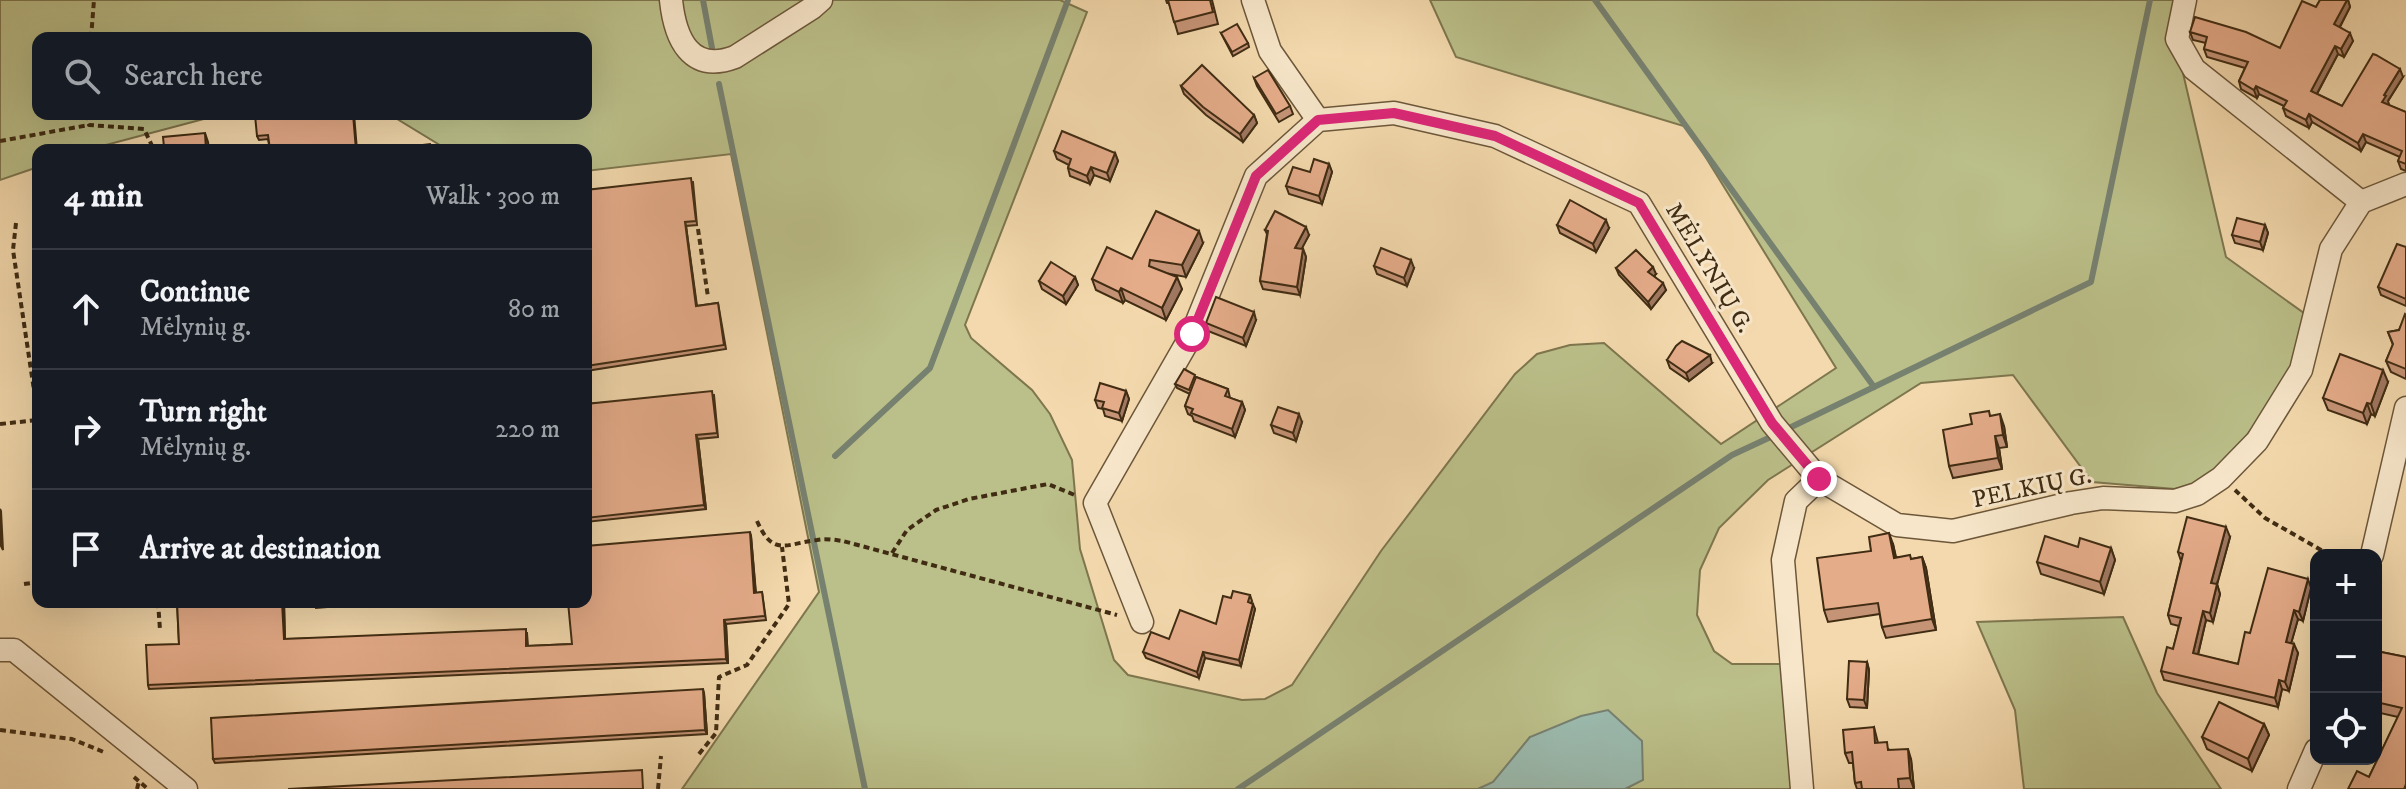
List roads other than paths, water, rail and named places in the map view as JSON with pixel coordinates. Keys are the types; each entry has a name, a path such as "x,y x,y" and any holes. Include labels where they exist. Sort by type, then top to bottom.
{"street":[{"path":"671,0 678,36 695,57 706,62 722,62 748,49 821,0"},
{"path":"1142,622 1095,503 1192,334 1256,176 1318,120 1270,51 1253,0"},
{"path":"2185,0 2177,39 2194,69 2361,202 2406,184"},
{"name":"MĖLYNIŲ G.","path":"1318,120 1394,113 1495,136 1639,203 1772,423 1819,479"},
{"name":"PELKIŲ G.","path":"1819,479 1897,525 1953,531 2103,498 2175,501 2197,494 2221,478 2257,441 2301,370 2331,249 2361,202"},
{"path":"2373,549 2406,408"},
{"path":"1802,789 1783,560 1796,501 1819,479"},
{"path":"0,650 14,650 186,789"},
{"path":"2299,789 2310,764"}],"waterway":[{"path":"703,0 712,48"},
{"path":"835,456 930,368 1068,0"},
{"path":"1595,0 1874,387"},
{"path":"1785,430 2091,282 2150,0"},
{"path":"719,84 865,789"},
{"path":"1238,789 1732,455 1775,435"}]}
